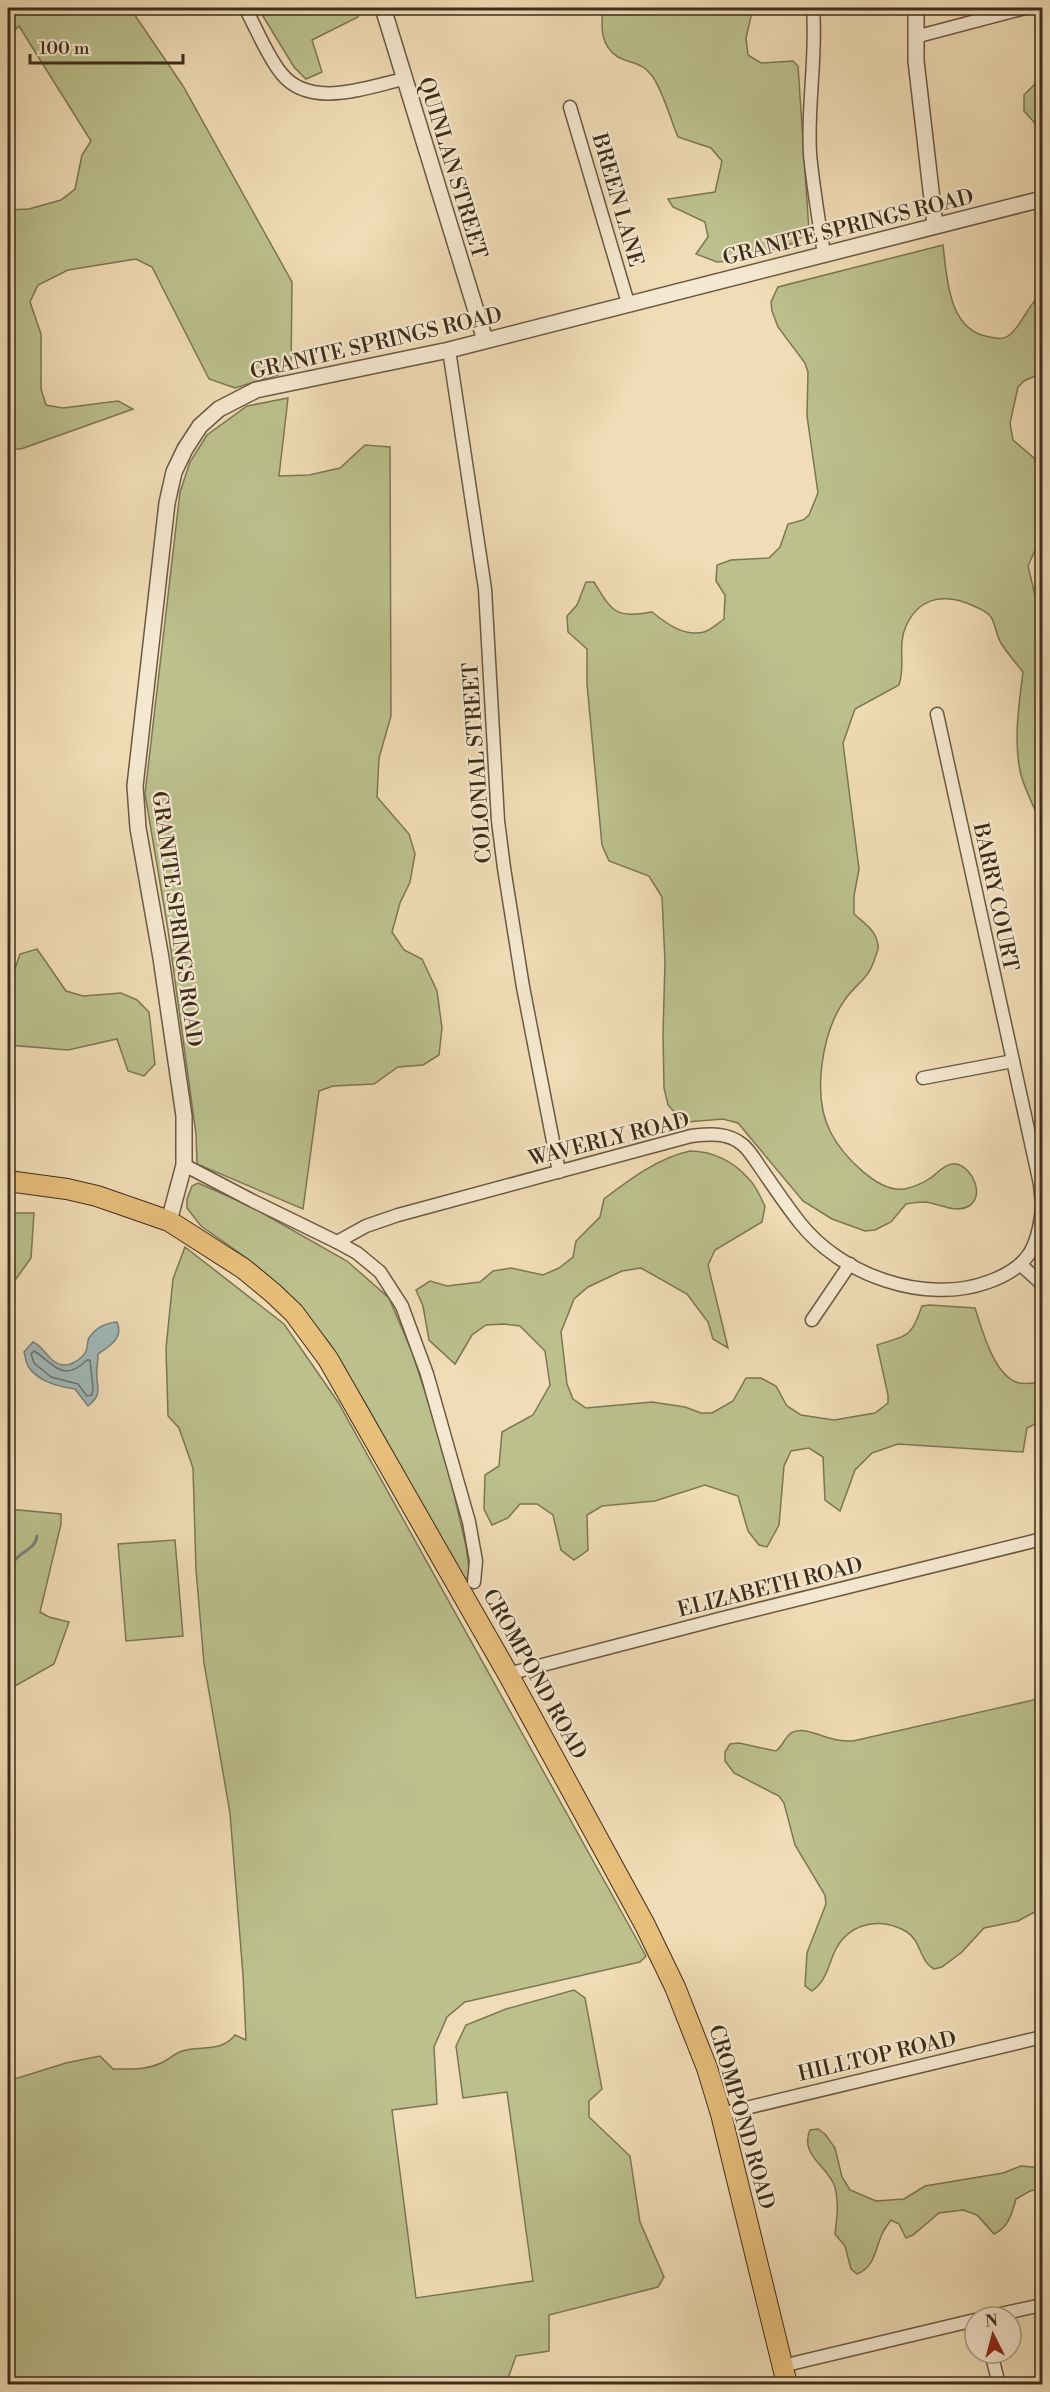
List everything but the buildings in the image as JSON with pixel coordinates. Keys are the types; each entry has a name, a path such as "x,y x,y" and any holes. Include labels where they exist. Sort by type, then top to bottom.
{"highway":[{"name":"CROMPOND ROAD","path":"8,1181 68,1189 97,1196 169,1221 244,1269 294,1313 312,1335 352,1398 508,1674 659,1952 694,2032 721,2114 784,2375"}],"street":[{"path":"245,8 280,72 300,89 325,94 404,79"},
{"name":"QUINLAN STREET","path":"383,8 485,340"},
{"path":"813,8 815,51 810,91 810,154 824,254"},
{"path":"916,8 915,37 935,225"},
{"path":"915,37 1026,8"},
{"name":"BREEN LANE","path":"570,107 628,303"},
{"name":"GRANITE SPRINGS ROAD","path":"169,1221 184,1165 184,1116 161,958 135,807 135,786 167,502 174,472 200,426 219,409 256,390 449,350 1042,199"},
{"name":"COLONIAL STREET","path":"449,350 485,589 499,833 523,987 559,1172"},
{"name":"BARRY COURT","path":"937,714 1042,1200"},
{"path":"923,1078 1013,1061"},
{"name":"WAVERLY ROAD","path":"337,1242 366,1226 398,1215 691,1136 724,1135 745,1146 801,1225 835,1256 890,1283 924,1289 956,1290 1003,1277 1022,1265"},
{"path":"184,1165 252,1202 337,1242 357,1253 380,1272 402,1306 427,1374 469,1522 476,1561 474,1582"},
{"path":"1042,1200 1041,1226 1034,1249 1022,1265 1042,1284"},
{"path":"812,1320 850,1264"},
{"name":"ELIZABETH ROAD","path":"508,1674 1042,1539"},
{"name":"HILLTOP ROAD","path":"721,2114 1042,2037"},
{"path":"1023,2309 1042,2305"},
{"path":"784,2375 963,2323"},
{"path":"994,2365 999,2385"}],"green space":[{"path":"8,8 130,8 183,86 292,282 291,371 235,388 209,379 152,267 136,259 68,270 38,285 30,302 41,334 41,389 46,405 63,408 118,401 133,409 21,449 8,449 8,210 29,209 61,200 75,189 82,155 91,141 19,26 8,37"},
{"path":"258,8 360,8 358,17 312,40 322,72 306,79 294,67"},
{"path":"603,8 753,8 746,38 748,55 761,63 793,61 798,66 809,231 794,243 743,260 717,262 696,254 708,237 705,222 673,207 668,199 715,192 722,161 711,148 678,137 664,98 653,77 645,68 623,60 608,47 602,29"},
{"path":"1036,83 1042,87 1042,131 1024,111 1024,95"},
{"path":"943,245 952,301 966,325 976,333 997,338 1008,336 1042,293 1042,373 1024,381 1018,387 1010,423 1013,440 1042,465 1042,534 1028,566 1042,624 1042,827 1023,782 1017,750 1017,724 1023,672 1001,643 993,620 986,612 955,600 945,599 927,603 912,616 903,633 902,670 899,685 855,709 843,743 859,869 854,896 854,914 872,931 878,947 869,971 846,998 831,1028 822,1064 822,1101 825,1118 836,1142 872,1179 894,1189 904,1189 926,1181 949,1165 956,1164 962,1166 972,1176 976,1196 969,1206 958,1209 925,1202 906,1204 891,1222 875,1230 865,1231 832,1219 803,1201 738,1123 723,1119 687,1122 668,1105 664,1088 665,962 662,897 649,876 609,861 602,845 587,684 587,649 568,632 567,616 577,605 586,582 594,582 606,601 616,611 630,614 652,612 670,625 690,633 704,632 724,619 725,595 716,581 717,565 731,560 769,558 780,547 788,524 803,520 809,515 818,493 807,416 808,372 805,363 778,327 772,311 771,302 778,287"},
{"path":"288,398 279,476 309,475 340,468 365,445 390,447 391,716 379,758 377,797 409,834 415,854 410,882 400,903 392,932 404,950 422,959 437,991 442,1028 439,1055 423,1065 398,1067 374,1084 333,1086 319,1091 303,1209 197,1164 196,1134 168,930 145,794 180,492 190,462 207,435 247,406"},
{"path":"37,949 66,991 83,996 121,993 137,1000 149,1012 155,1064 144,1076 128,1071 117,1039 68,1050 8,1045 8,989 20,954"},
{"path":"690,1151 714,1155 736,1167 753,1184 765,1206 762,1222 715,1250 708,1265 728,1348 713,1339 708,1322 687,1294 641,1268 622,1271 588,1287 574,1299 561,1332 567,1384 573,1399 586,1408 652,1402 685,1407 701,1413 712,1413 733,1401 746,1378 761,1378 776,1386 787,1406 801,1415 834,1420 875,1413 888,1403 877,1345 907,1334 915,1324 922,1306 975,1308 990,1351 1003,1372 1010,1379 1019,1383 1042,1382 1042,1421 1027,1428 1023,1452 898,1444 872,1453 855,1470 840,1511 825,1500 823,1457 809,1448 791,1451 784,1466 779,1525 767,1547 759,1545 748,1531 738,1496 705,1485 655,1501 602,1506 587,1515 588,1550 574,1560 561,1550 553,1515 537,1504 520,1504 508,1518 492,1525 484,1509 485,1475 499,1466 502,1432 533,1415 550,1385 545,1351 520,1326 486,1325 472,1335 455,1364 429,1340 423,1306 416,1290 430,1281 447,1286 480,1282 493,1271 511,1268 543,1275 559,1268 573,1257 576,1241 600,1217 604,1199 656,1164"},
{"path":"198,1183 248,1205 347,1261 389,1298 412,1352 443,1447 466,1546 470,1576 464,1579 330,1344 285,1290 248,1259 201,1226 187,1208 187,1199 192,1186"},
{"path":"8,1213 34,1213 31,1258 8,1290"},
{"path":"185,1247 284,1324 338,1402 646,1956 640,1962 465,2002 447,2017 434,2047 437,2104 392,2110 416,2298 533,2281 507,2092 463,2098 456,2046 466,2025 506,2009 574,1990 585,1998 602,2089 589,2101 589,2117 630,2156 640,2222 664,2277 658,2287 549,2315 549,2351 516,2356 506,2384 8,2384 8,2081 66,2063 100,2056 113,2069 144,2068 161,2063 182,2051 223,2044 235,2035 246,2040 230,1813 204,1663 196,1570 193,1468 179,1428 168,1416 166,1348 173,1279"},
{"path":"8,1509 61,1514 61,1524 40,1612 69,1622 54,1664 8,1690"},
{"path":"175,1540 183,1636 126,1641 118,1544"},
{"path":"1042,1698 1042,1908 1018,1921 984,1928 962,1952 942,1967 934,1969 926,1962 912,1936 907,1932 888,1924 868,1924 859,1927 843,1939 817,1987 812,1991 805,1986 807,1953 826,1904 825,1895 795,1845 784,1803 779,1796 734,1773 725,1761 725,1752 730,1744 739,1743 776,1751 791,1733 796,1731 853,1741"},
{"path":"818,2129 825,2134 835,2148 842,2177 850,2190 876,2201 904,2199 925,2186 1003,2173 1021,2166 1042,2168 1042,2188 1030,2191 1016,2199 1006,2224 994,2234 977,2215 963,2210 939,2213 913,2235 906,2238 899,2224 891,2220 868,2266 857,2274 851,2269 845,2246 835,2234 837,2205 835,2187 808,2146 810,2130"}],"water":[{"path":"117,1322 119,1333 115,1341 98,1354 97,1394 88,1406 75,1389 55,1385 37,1376 28,1366 24,1352 33,1342 57,1364 69,1364 82,1357 87,1349 88,1339 98,1328"}],"waterway":[{"path":"8,1572 16,1559 32,1546 37,1536"}]}
